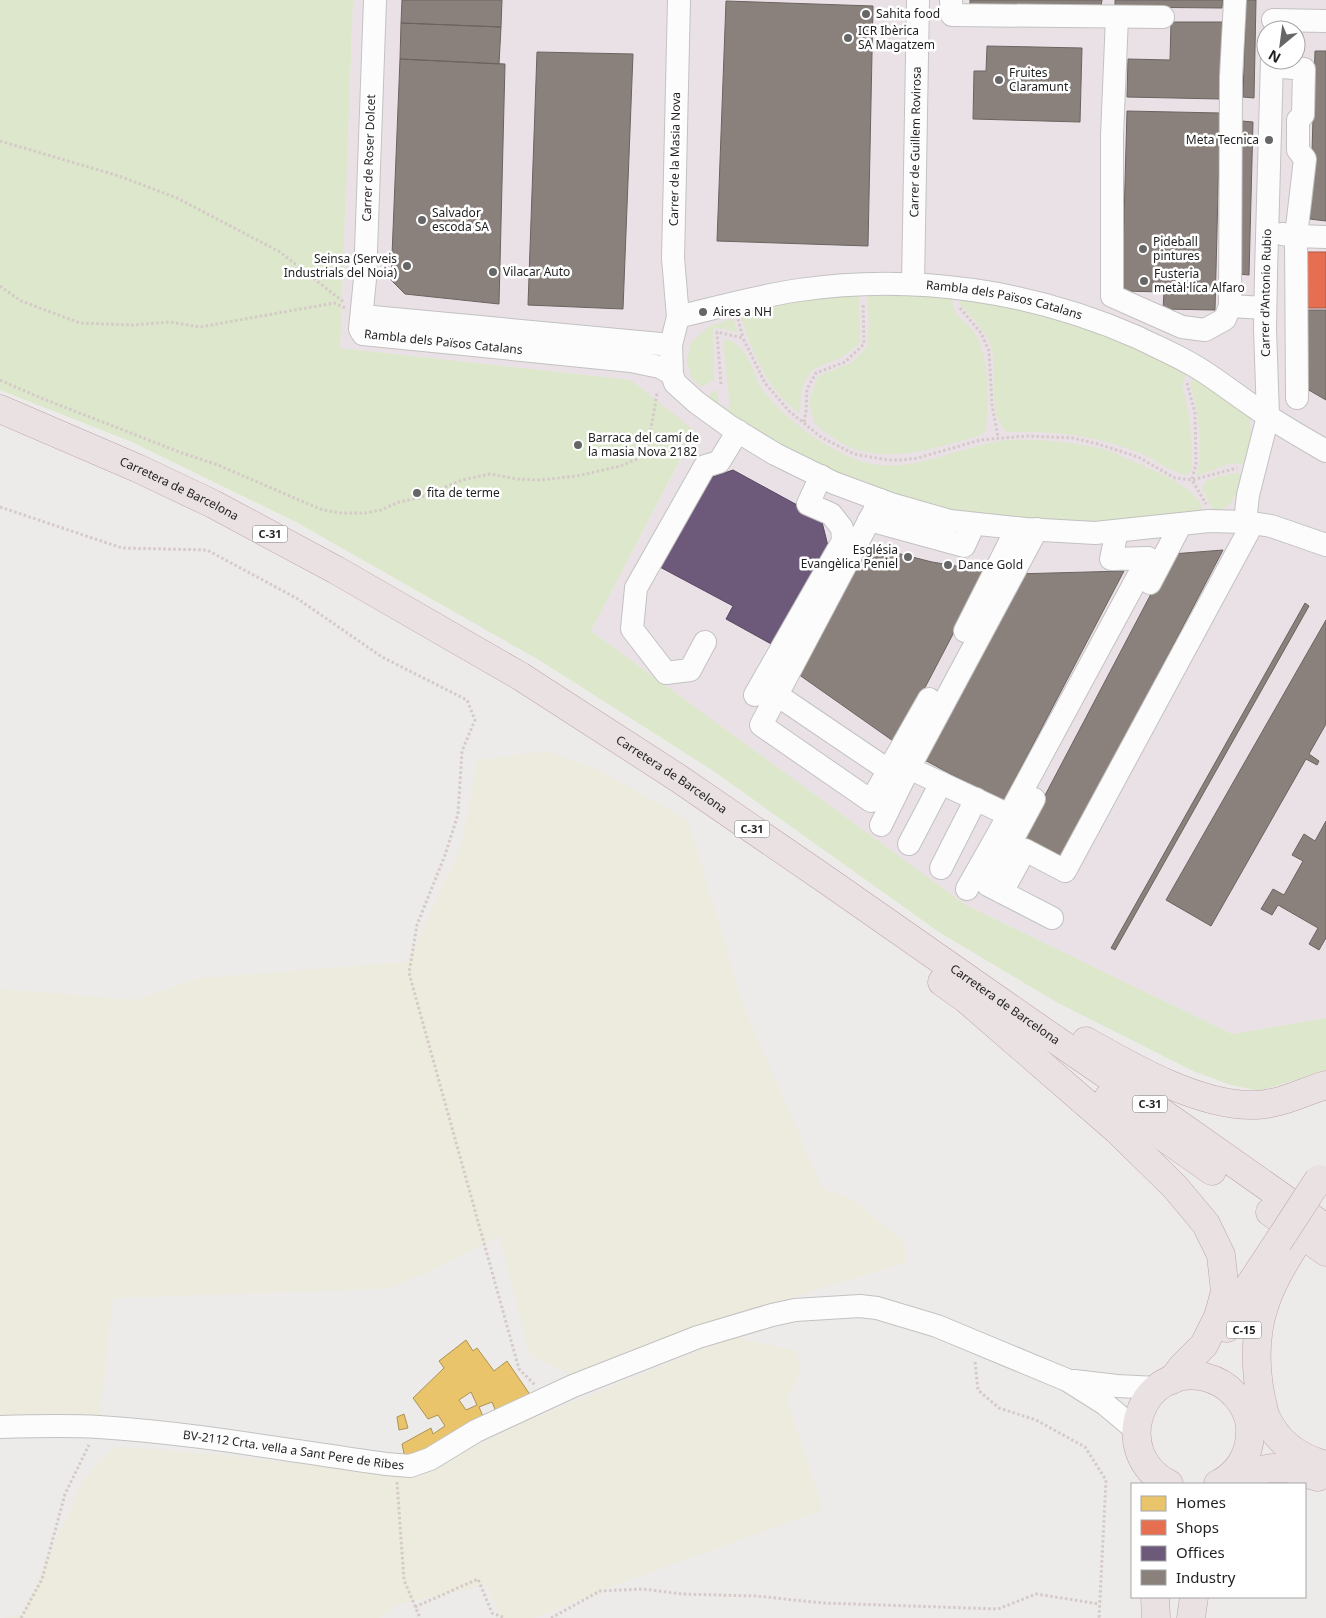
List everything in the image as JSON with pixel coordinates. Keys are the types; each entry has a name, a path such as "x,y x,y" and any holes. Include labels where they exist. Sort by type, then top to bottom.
{"highway":[{"name":"Carretera de Barcelona","path":"0,409 97,450 214,504 336,570 527,681 678,778 973,981 1326,1228"},
{"path":"527,681 530,694 754,847 966,999 1117,1130 1175,1187 1206,1224 1220,1255 1225,1292 1218,1317 1204,1345 1182,1367 1173,1382"},
{"path":"973,981 993,984 1114,1057 1164,1082 1197,1095 1227,1102 1256,1105 1288,1099 1326,1085"},
{"path":"986,1017 1011,1030 1326,1252"},
{"name":"C-15","path":"1225,1480 1242,1462 1250,1442 1249,1421 1242,1403 1238,1384 1239,1351 1243,1333 1257,1298 1324,1181"},
{"path":"1284,1253 1265,1303 1256,1348 1258,1380 1265,1416 1285,1444 1296,1454 1326,1464"},
{"name":"C-15","path":"1157,1479 1139,1450 1136,1430 1141,1410 1150,1396 1211,1356 1247,1289 1284,1253"},
{"name":"C-15","path":"1173,1382 1205,1377 1220,1382 1232,1391 1242,1403"},
{"path":"1225,1480 1272,1468 1287,1468 1326,1480"},
{"path":"1306,1489 1317,1490 1326,1487"},
{"path":"1155,1598 1156,1618"},
{"path":"1181,1598 1182,1618"},
{"path":"1191,1618 1194,1598"}],"street":[{"name":"Carrer de Roser Dolcet","path":"362,316 365,280 375,0"},
{"name":"Carrer de la Masia Nova","path":"678,317 673,258 679,0"},
{"path":"1112,296 1182,327 1205,330 1226,319 1230,306 1231,77 1235,0"},
{"path":"918,6 951,5 952,15 1163,17"},
{"name":"Carrer de Guillem Rovirosa","path":"913,284 918,6"},
{"path":"1107,324 1112,296 1112,136 1117,17"},
{"path":"1274,17 1326,21"},
{"name":"Carrer d'Antonio Rubio","path":"1002,892 1025,850 1065,871 1248,522 1248,495 1268,416 1266,308 1272,70"},
{"path":"1297,398 1296,236 1305,159 1298,150 1298,120 1303,115 1304,70"},
{"path":"1267,235 1282,234 1326,237"},
{"name":"Rambla dels Països Catalans","path":"678,317 733,303 799,290 864,284 913,284 958,287 1039,302 1107,324 1168,351 1194,365 1268,416 1326,451"},
{"path":"1230,306 1266,308"},
{"name":"Rambla dels Països Catalans","path":"671,345 362,316 360,329 363,334 631,361 660,367 696,402 775,454 821,476 880,500 950,521 1027,529 1095,533 1209,521 1248,522 1271,526 1326,545"},
{"path":"673,379 671,345 678,317"},
{"path":"705,642 690,670 666,673 632,629 636,588 705,466 719,462 738,431"},
{"path":"821,476 808,504 831,514 842,528 843,541 766,695 761,725 871,801 899,769"},
{"path":"766,695 880,500"},
{"path":"869,520 964,546 974,524"},
{"path":"1052,918 988,885 1182,524"},
{"path":"880,825 899,769 950,661 1027,529"},
{"path":"967,889 1148,558 1111,559 1117,531"},
{"path":"766,695 899,769 941,783 1009,815"},
{"path":"909,844 941,783"},
{"path":"941,868 976,799"},
{"name":"BV-2112 Crta. vella a Sant Pere de Ribes","path":"0,1427 99,1427 410,1466 430,1459 476,1431 573,1386 698,1337 796,1310 864,1306 917,1319 1068,1380"},
{"path":"1068,1380 1117,1386 1173,1382"},
{"path":"1068,1380 1105,1404 1136,1430"}],"path":[{"path":"0,141 119,176 177,198 280,252 362,316"},
{"path":"0,286 21,301 80,323 133,325 170,322 200,327 334,303 362,316"},
{"path":"804,422 808,389 816,373 845,362 864,344 863,301"},
{"path":"955,302 981,333 989,351 992,405 998,437"},
{"path":"737,315 743,338 765,383 789,411 821,436 854,454 888,460 918,458 963,444 998,437 1026,436 1072,438 1098,444 1138,457 1174,478 1192,480 1237,468"},
{"path":"720,384 717,332 743,338"},
{"path":"0,380 182,453 218,465 320,509 340,513 353,513 381,510 399,502 420,498 462,480 490,474 517,479 540,480 576,476 621,466 639,458 648,445 657,394 673,379"},
{"path":"1187,384 1195,413 1196,464 1192,480 1209,508"},
{"path":"0,507 122,548 207,550 298,599 382,657 467,700 475,720 462,751 458,814 445,855 417,925 409,973 519,1369 548,1398"},
{"path":"975,1341 974,1354 978,1390 999,1408 1036,1420 1085,1447 1106,1480 1099,1618"},
{"path":"21,1618 42,1579 65,1494 85,1451 99,1427"},
{"path":"396,1465 404,1580 420,1618"},
{"path":"415,1607 478,1579 492,1614 505,1618"},
{"path":"551,1618 600,1591 643,1589 682,1594 756,1596 823,1603 998,1609 1036,1594 1099,1604"}],"shaded area":[{"path":"353,0 1326,0 1326,1018 1232,1034 966,905 591,631 695,432 631,380 340,348"},
{"path":"549,751 600,771 688,820 743,1005 823,1189 853,1200 905,1243 905,1263 793,1297 571,1375 530,1355 499,1236 440,1267 387,1289 113,1298 100,1415 49,1414 0,1416 0,989 136,1000 199,978 408,962 462,843 477,760"},
{"path":"734,1337 797,1351 801,1370 787,1401 823,1510 618,1584 535,1618 501,1618 487,1585 399,1604 380,1618 0,1618 22,1615 83,1480 114,1447 191,1452 418,1477 524,1422"}],"green space":[{"path":"0,0 353,0 340,348 631,380 695,431 591,631 966,905 1232,1034 1326,1018 1326,1102 1295,1080 1259,1091 1231,1085 1195,1072 1058,1003 939,932 712,770 539,660 296,522 132,442 0,390"},
{"path":"867,292 953,295 954,309 974,331 984,359 987,407 986,430 981,435 922,451 877,454 849,447 815,424 809,402 818,376 851,363 867,347 869,322"},
{"path":"859,293 860,343 842,357 812,370 801,391 800,413 777,393 768,380 754,353 739,311 806,297"},
{"path":"960,295 1067,317 1187,371 1182,385 1189,415 1192,470 1186,475 1140,453 1092,438 1058,433 1007,432 1001,425 995,406 993,360 990,343 978,325 959,303"},
{"path":"733,318 738,333 713,328 714,380 701,387 691,377 687,361 691,342 710,326"},
{"path":"723,339 739,346 744,352 763,390 785,414 830,447 863,462 892,466 920,462 975,446 1001,441 1044,440 1073,443 1111,452 1169,478 1197,498 1204,514 1094,526 976,517 885,493 779,448 704,399 718,389 718,403 730,410"},
{"path":"1195,375 1242,406 1250,419 1251,438 1244,465 1232,463 1197,476 1200,430 1190,384"},
{"path":"1237,473 1241,474 1234,498 1226,507 1214,512 1202,488 1206,481"}],"building: Homes":[{"path":"466,1340 473,1351 477,1348 494,1371 507,1361 531,1396 497,1414 492,1402 479,1407 485,1421 418,1458 405,1458 402,1444 431,1428 433,1434 445,1426 438,1415 428,1419 413,1398 444,1368 439,1361","holes":["471,1392 477,1405 466,1410 459,1400"]},
{"path":"404,1414 408,1428 399,1430 397,1417"}],"building: Shops":[{"path":"1307,252 1326,252 1326,308 1308,308"}],"building: Offices":[{"path":"733,470 821,518 829,550 773,645 726,619 733,606 658,566 704,480"}],"building: Industry":[{"path":"402,0 502,0 501,27 401,23"},
{"path":"970,0 1102,0 1101,6 970,5"},
{"path":"1115,0 1223,0 1222,8 1115,7"},
{"path":"1246,0 1256,0 1254,98 1243,97"},
{"path":"726,1 873,6 868,246 717,241"},
{"path":"1171,22 1222,22 1220,99 1127,97 1128,59 1170,60"},
{"path":"401,23 501,27 499,64 400,59"},
{"path":"987,46 1082,48 1080,122 973,119 974,71 986,71"},
{"path":"1315,51 1326,51 1326,221 1310,219"},
{"path":"537,52 633,54 623,309 528,305"},
{"path":"400,59 505,64 499,304 405,294 391,280"},
{"path":"1127,111 1220,113 1215,310 1163,309 1164,292 1122,291"},
{"path":"1242,121 1253,122 1249,275 1238,274"},
{"path":"1308,310 1326,310 1326,400 1307,389"},
{"path":"865,545 932,562 986,571 896,743 798,674"},
{"path":"1223,550 1061,860 1022,839 1172,554"},
{"path":"1124,571 1003,802 919,757 1015,574"},
{"path":"1305,603 1309,606 1115,950 1111,948"},
{"path":"1326,620 1326,724 1309,754 1319,761 1317,765 1306,759 1211,926 1166,900"},
{"path":"1326,821 1326,938 1319,950 1309,944 1318,928 1278,905 1272,915 1261,909 1273,889 1284,895 1303,861 1292,855 1304,834 1315,841"}],"place":[{"name":"Sahita food","path":"866,14"},
{"name":"ICR Ibèrica SA Magatzem","path":"848,38"},
{"name":"Fruites Claramunt","path":"999,80"},
{"name":"Meta Tecnica","path":"1269,140"},
{"name":"Salvador escoda SA","path":"422,220"},
{"name":"Pideball pintures","path":"1143,249"},
{"name":"Seinsa (Serveis Industrials del Noia)","path":"407,266"},
{"name":"Vilacar Auto","path":"493,272"},
{"name":"Fusteria metàl·lica Alfaro","path":"1144,281"},
{"name":"Aires a NH","path":"703,312"},
{"name":"Barraca del camí de la masia Nova 2182","path":"578,445"},
{"name":"fita de terme","path":"417,493"},
{"name":"Església Evangèlica Peniel","path":"908,557"},
{"name":"Dance Gold","path":"948,565"}]}
